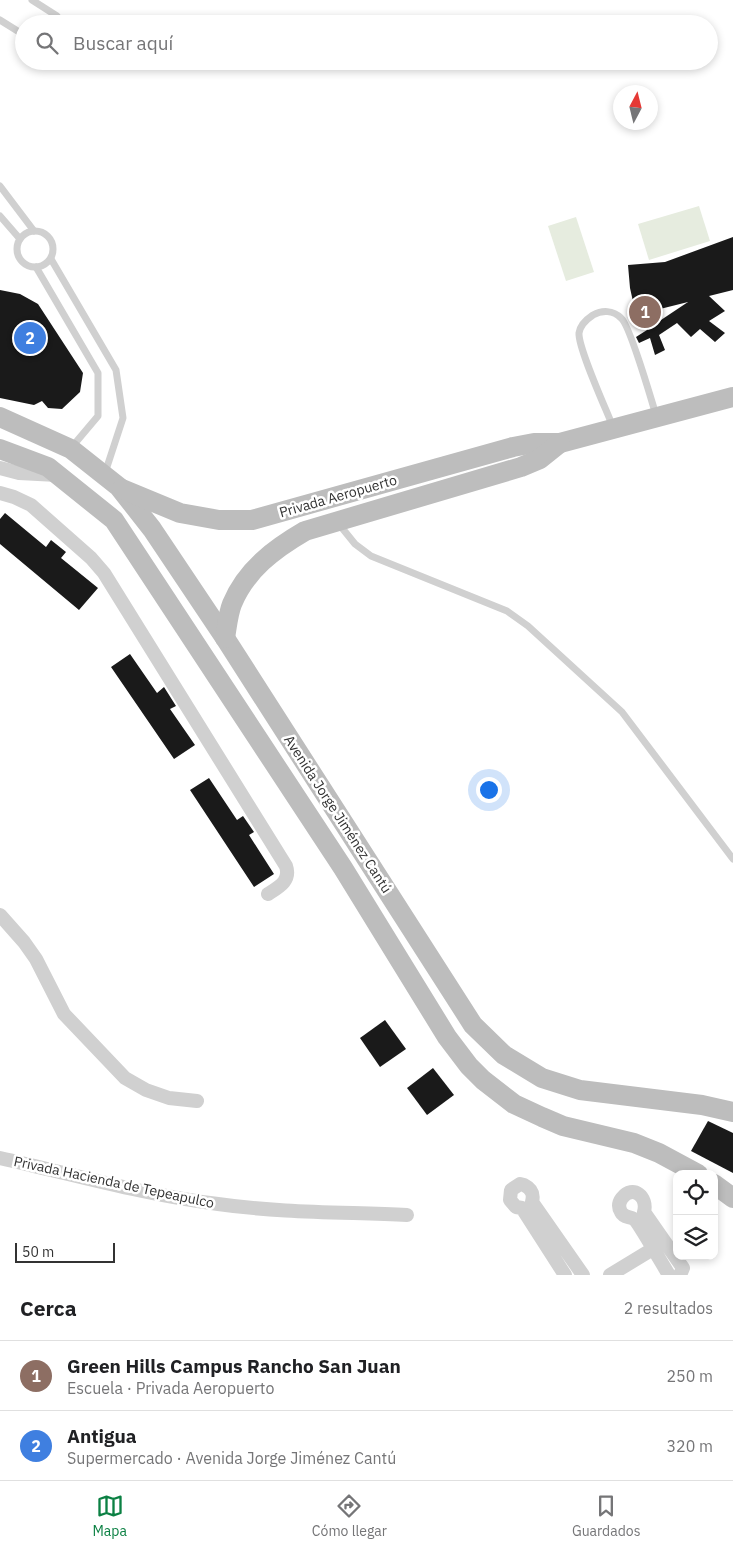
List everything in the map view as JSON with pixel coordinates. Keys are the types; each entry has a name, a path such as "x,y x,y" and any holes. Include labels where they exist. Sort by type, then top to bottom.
{"main road":[{"name":"Privada Aeropuerto","path":"112,481 180,513 219,520 252,520 513,447 534,443 560,444 733,397"},
{"name":"Avenida Jorge Jiménez Cantú","path":"0,417 70,449 112,481 152,529 473,1025 504,1055 542,1078 580,1090 702,1105 733,1112"},
{"name":"Privada Aeropuerto","path":"224,638 232,604 250,572 280,545 305,531 521,467 540,459 560,444"},
{"name":"Avenida Jorge Jiménez Cantú","path":"0,449 48,467 114,520 338,860 447,1037 469,1066 483,1080 514,1104 563,1126 634,1143 659,1153 691,1170"},
{"path":"718,1187 733,1198"}],"street":[{"path":"0,468 19,474 57,475"},
{"path":"0,493 14,497 31,506 91,558 104,573 286,866 288,872 287,880 268,894"},
{"path":"0,916 24,942 36,959 64,1014 125,1078 146,1090 169,1098 197,1101"},
{"name":"Privada Hacienda de Tepeapulco","path":"0,1158 155,1194 218,1204 248,1208 407,1215"},
{"path":"610,1275 659,1245"},
{"path":"659,1245 669,1275"},
{"path":"659,1245 683,1268 680,1275"},
{"path":"565,1275 558,1251 583,1275"}],"lane":[{"path":"32,0 55,15"},
{"path":"0,20 15,29"},
{"path":"0,186 34,231"},
{"path":"0,216 20,239"},
{"path":"34,231 40,231 49,237 54,248 51,259 42,266 36,267 26,264 18,256 17,250 20,239 28,232 34,231"},
{"path":"51,259 116,370 123,418 112,481"},
{"path":"36,267 98,373 98,416 70,449"},
{"path":"614,429 585,356 579,333 583,323 598,313 606,311 613,313 624,321 657,418"},
{"path":"337,521 355,544 372,556 507,611 528,626 622,712 733,859"}],"shaded area":[{"path":"699,206 710,241 649,260 638,224"},
{"path":"576,217 594,272 566,281 548,226"}],"building":[{"path":"733,237 733,290 709,296 725,311 709,321 725,333 715,342 700,329 691,337 677,323 659,335 665,350 655,355 650,338 639,343 636,337 647,330 642,315 651,312 655,324 688,302 636,315 630,288 628,265 665,262"},
{"path":"0,290 20,294 38,304 83,373 80,392 62,409 48,408 42,401 34,405 0,398"},
{"path":"5,513 46,547 51,540 66,552 61,558 98,588 79,610 0,544 0,519"},
{"path":"130,654 157,693 164,687 176,706 170,709 195,745 174,759 111,667"},
{"path":"209,778 237,820 243,816 254,832 249,835 274,874 254,887 190,790"},
{"path":"385,1020 406,1049 380,1067 360,1038"},
{"path":"433,1068 454,1095 427,1115 407,1088"},
{"path":"708,1121 733,1133 733,1173 691,1151"}],"place":[{"name":"Green Hills Campus Rancho San Juan","path":"645,312"},
{"name":"Antigua","path":"30,338"}]}
